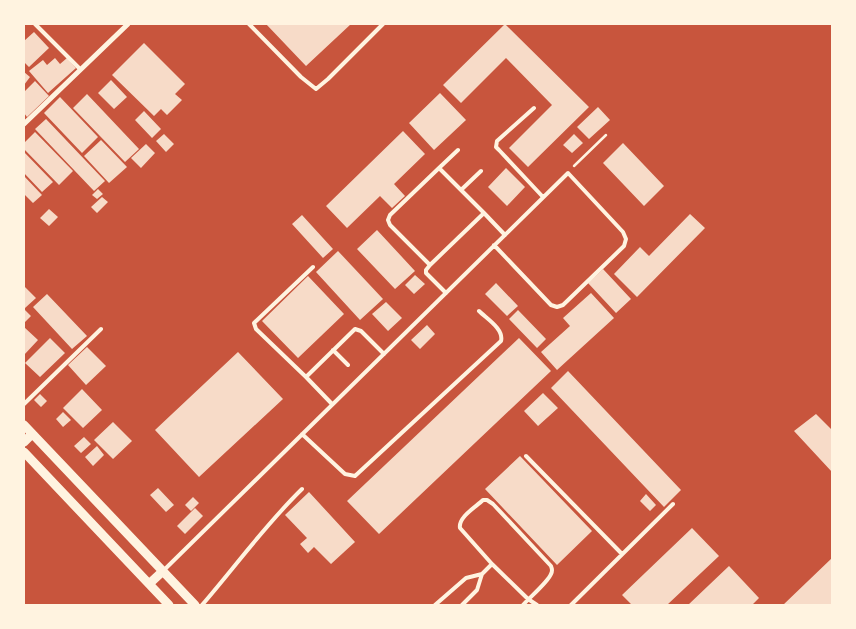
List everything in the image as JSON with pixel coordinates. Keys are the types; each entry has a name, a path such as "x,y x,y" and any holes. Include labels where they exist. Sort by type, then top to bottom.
{"street":[{"path":"24,124 128,24"},
{"path":"24,425 195,605"},
{"path":"24,442 32,434"},
{"path":"24,452 169,605"},
{"path":"149,584 163,571"}],"lane":[{"path":"36,24 80,69"},
{"path":"249,24 301,77 316,89 383,24"},
{"path":"534,108 496,144 499,150 544,197"},
{"path":"430,265 390,225 388,220 390,215 458,150"},
{"path":"440,168 505,235"},
{"path":"462,190 481,171"},
{"path":"163,571 568,172 623,232 626,239 624,246 563,305 557,307 551,305 494,245"},
{"path":"446,293 426,273 426,270 484,213"},
{"path":"313,267 254,323 256,329 332,404"},
{"path":"302,434 345,474 356,476 501,341 502,337 499,331 479,311"},
{"path":"24,404 101,329"},
{"path":"306,377 353,330 357,329 384,354"},
{"path":"333,350 348,365"},
{"path":"526,456 622,554"},
{"path":"202,605 273,520 302,489"},
{"path":"524,605 528,599 552,573 551,566 493,504 484,500 462,519 459,525 462,532 492,564 528,599 537,605"},
{"path":"571,605 673,504"},
{"path":"462,605 477,590 482,574 492,564"},
{"path":"436,605 466,578 482,574"}],"path":[{"path":"568,172 606,135"}],"building":[{"path":"266,24 351,24 306,66"},
{"path":"505,24 589,107 528,167 509,148 552,105 506,58 461,103 443,85"},
{"path":"34,32 49,48 29,67 24,62 24,41"},
{"path":"144,43 185,84 175,94 182,100 167,115 161,109 154,116 112,75"},
{"path":"55,58 60,64 67,58 76,68 48,93 29,71 43,60 47,65"},
{"path":"24,72 30,77 24,85"},
{"path":"111,80 127,97 114,109 98,93"},
{"path":"35,81 49,96 27,117 24,113 24,92"},
{"path":"440,93 466,120 434,150 409,123"},
{"path":"87,94 139,149 125,162 73,108"},
{"path":"60,97 98,137 82,153 44,113"},
{"path":"598,107 610,120 589,139 577,127"},
{"path":"144,111 161,129 152,138 135,120"},
{"path":"46,119 105,181 94,191 35,129"},
{"path":"403,131 425,154 394,184 405,196 392,208 380,196 347,228 326,206"},
{"path":"35,132 73,171 59,185 24,149 24,143"},
{"path":"164,134 174,144 166,152 156,141"},
{"path":"574,134 583,143 572,153 563,145"},
{"path":"101,140 127,167 109,183 84,156"},
{"path":"623,143 664,186 644,206 603,163"},
{"path":"146,144 155,153 141,168 131,158"},
{"path":"24,152 53,182 42,192 24,173"},
{"path":"506,168 525,187 507,206 488,187"},
{"path":"24,176 42,195 33,203 24,194"},
{"path":"98,189 103,194 97,199 92,195"},
{"path":"102,197 108,202 97,213 91,207"},
{"path":"49,209 58,217 49,226 40,218"},
{"path":"690,214 705,228 637,297 614,274 640,247 649,256"},
{"path":"302,215 333,249 323,258 292,224"},
{"path":"377,230 415,271 395,289 357,249"},
{"path":"338,251 383,299 360,320 316,272"},
{"path":"603,269 631,299 616,313 588,283"},
{"path":"415,275 425,284 414,294 405,285"},
{"path":"308,276 344,314 298,358 262,321"},
{"path":"496,283 518,306 507,316 485,294"},
{"path":"24,286 36,298 25,308 24,307"},
{"path":"591,293 614,318 557,370 541,352 570,326 563,318"},
{"path":"47,294 87,336 72,349 33,307"},
{"path":"386,302 402,318 388,331 372,314"},
{"path":"24,309 31,316 24,323"},
{"path":"518,310 546,339 537,348 509,319"},
{"path":"427,325 435,334 420,349 411,340"},
{"path":"24,327 38,340 24,355"},
{"path":"50,338 65,353 40,377 25,363"},
{"path":"519,338 551,371 379,534 347,501"},
{"path":"87,347 106,366 86,385 68,365"},
{"path":"238,352 283,399 199,477 155,430"},
{"path":"568,371 681,490 664,507 551,388"},
{"path":"82,389 102,410 83,428 63,408"},
{"path":"543,393 558,408 538,426 524,411"},
{"path":"40,394 47,401 41,407 34,400"},
{"path":"63,412 71,420 63,427 56,419"},
{"path":"816,414 832,430 832,472 794,431"},
{"path":"113,422 132,441 113,459 94,440"},
{"path":"84,437 91,444 81,453 74,446"},
{"path":"97,446 104,455 93,466 85,457"},
{"path":"520,456 592,531 557,565 485,489"},
{"path":"158,488 174,505 166,512 150,495"},
{"path":"309,492 355,542 331,564 314,547 308,553 300,544 307,538 285,515"},
{"path":"646,494 656,505 650,511 640,501"},
{"path":"193,497 199,503 191,511 185,505"},
{"path":"195,508 203,516 185,534 177,526"},
{"path":"692,528 719,556 667,605 632,605 622,595"},
{"path":"832,558 832,605 783,605"},
{"path":"729,566 759,598 752,605 688,605"}]}
